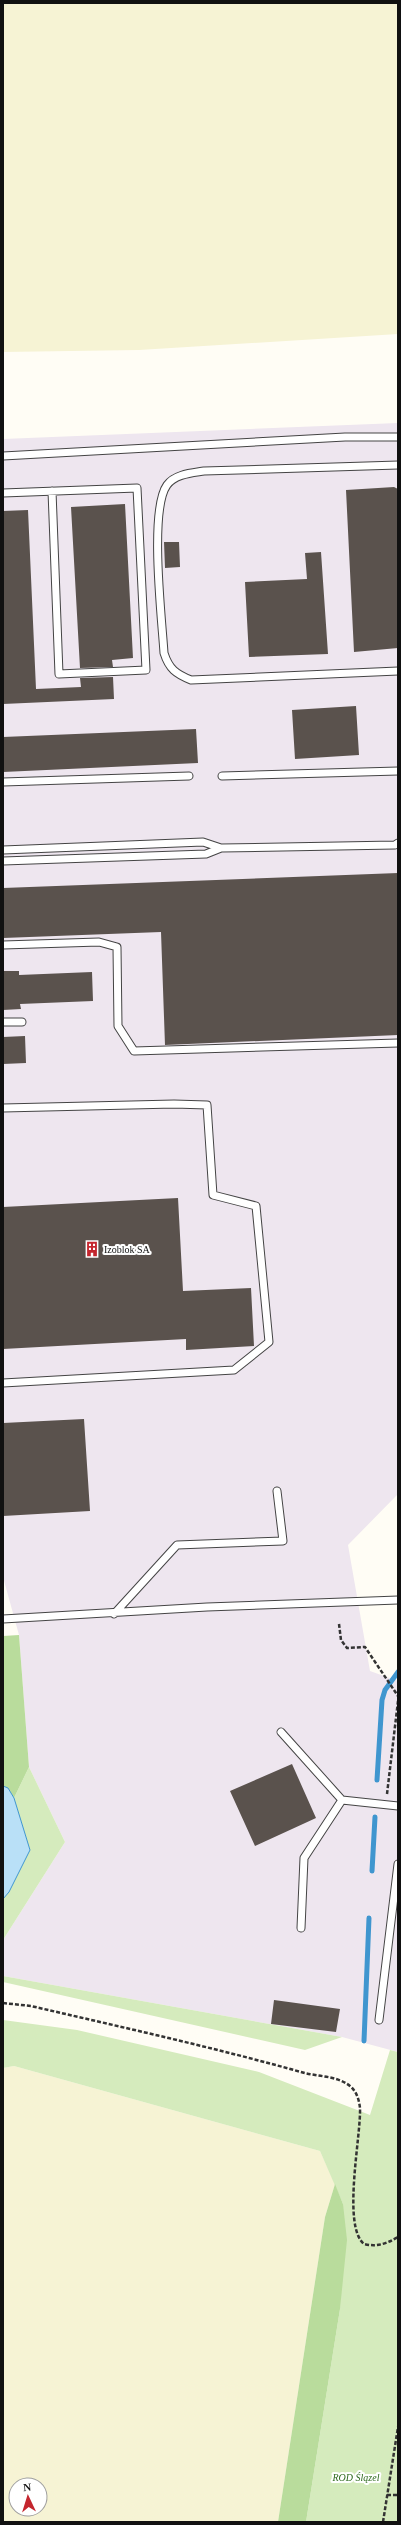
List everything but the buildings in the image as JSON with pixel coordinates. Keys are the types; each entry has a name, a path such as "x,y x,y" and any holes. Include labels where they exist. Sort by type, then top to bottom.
{"lane":[{"path":"3,456 345,437 398,437"},
{"path":"398,464 204,472 183,475 167,485 160,507 157,540 164,653 168,665 176,674 191,680 398,671"},
{"path":"3,493 52,491 137,488 146,670 59,674 52,491"},
{"path":"222,776 398,771"},
{"path":"3,782 189,776"},
{"path":"3,850 203,842 221,848 302,849 394,845 398,843"},
{"path":"3,861 206,854 221,848"},
{"path":"3,945 99,942 117,946 118,1026 134,1052 398,1043"},
{"path":"3,1022 22,1022"},
{"path":"3,1108 174,1104 206,1105 213,1195 256,1206 268,1342 234,1370 3,1382"},
{"path":"114,1614 177,1545 283,1541 277,1492"},
{"path":"3,1619 114,1614 207,1607 398,1600"},
{"path":"281,1732 342,1800 398,1806"},
{"path":"301,1928 304,1858 342,1800"},
{"path":"378,2020 398,1869"}],"path":[{"path":"339,1624 341,1640 347,1648 365,1647 398,1696"},
{"path":"387,1790 398,1701"},
{"path":"3,2003 31,2006 262,2060 303,2073 335,2078 350,2086 358,2098 360,2108 354,2180 355,2233 364,2244 371,2245 388,2243 398,2237"},
{"path":"383,2522 398,2427"},
{"path":"387,2495 398,2496"}],"shaded area":[{"path":"3,3 398,3 398,334 139,350 3,352"},
{"path":"398,423 398,1494 348,1545 370,1671 398,1681 398,2052 342,2037 3,1976 3,1940 65,1842 29,1767 19,1635 3,1577 3,439"},
{"path":"14,2066 320,2151 335,2184 325,2217 278,2522 3,2522 3,2068"}],"green space":[{"path":"19,1635 29,1767 14,1798 8,1788 3,1786 3,1636"},
{"path":"29,1767 65,1842 3,1940 3,1899 9,1892 30,1850 14,1798"},
{"path":"3,1976 342,2037 305,2050 3,1982"},
{"name":"ROD Ślązel","path":"3,2020 77,2030 259,2072 370,2115 390,2050 398,2052 398,2522 306,2522 340,2309 343,2204 320,2151 14,2066 3,2068"},
{"path":"335,2184 343,2204 347,2240 340,2309 306,2522 278,2522 325,2217"}],"water":[{"path":"3,1786 8,1788 14,1798 30,1850 9,1892 3,1899"}],"waterway":[{"path":"377,1780 382,1700 385,1690 398,1672"},
{"path":"372,1871 375,1817"},
{"path":"364,2041 369,1918"}],"place":[{"name":"Izoblok SA","path":"92,1249"}]}
